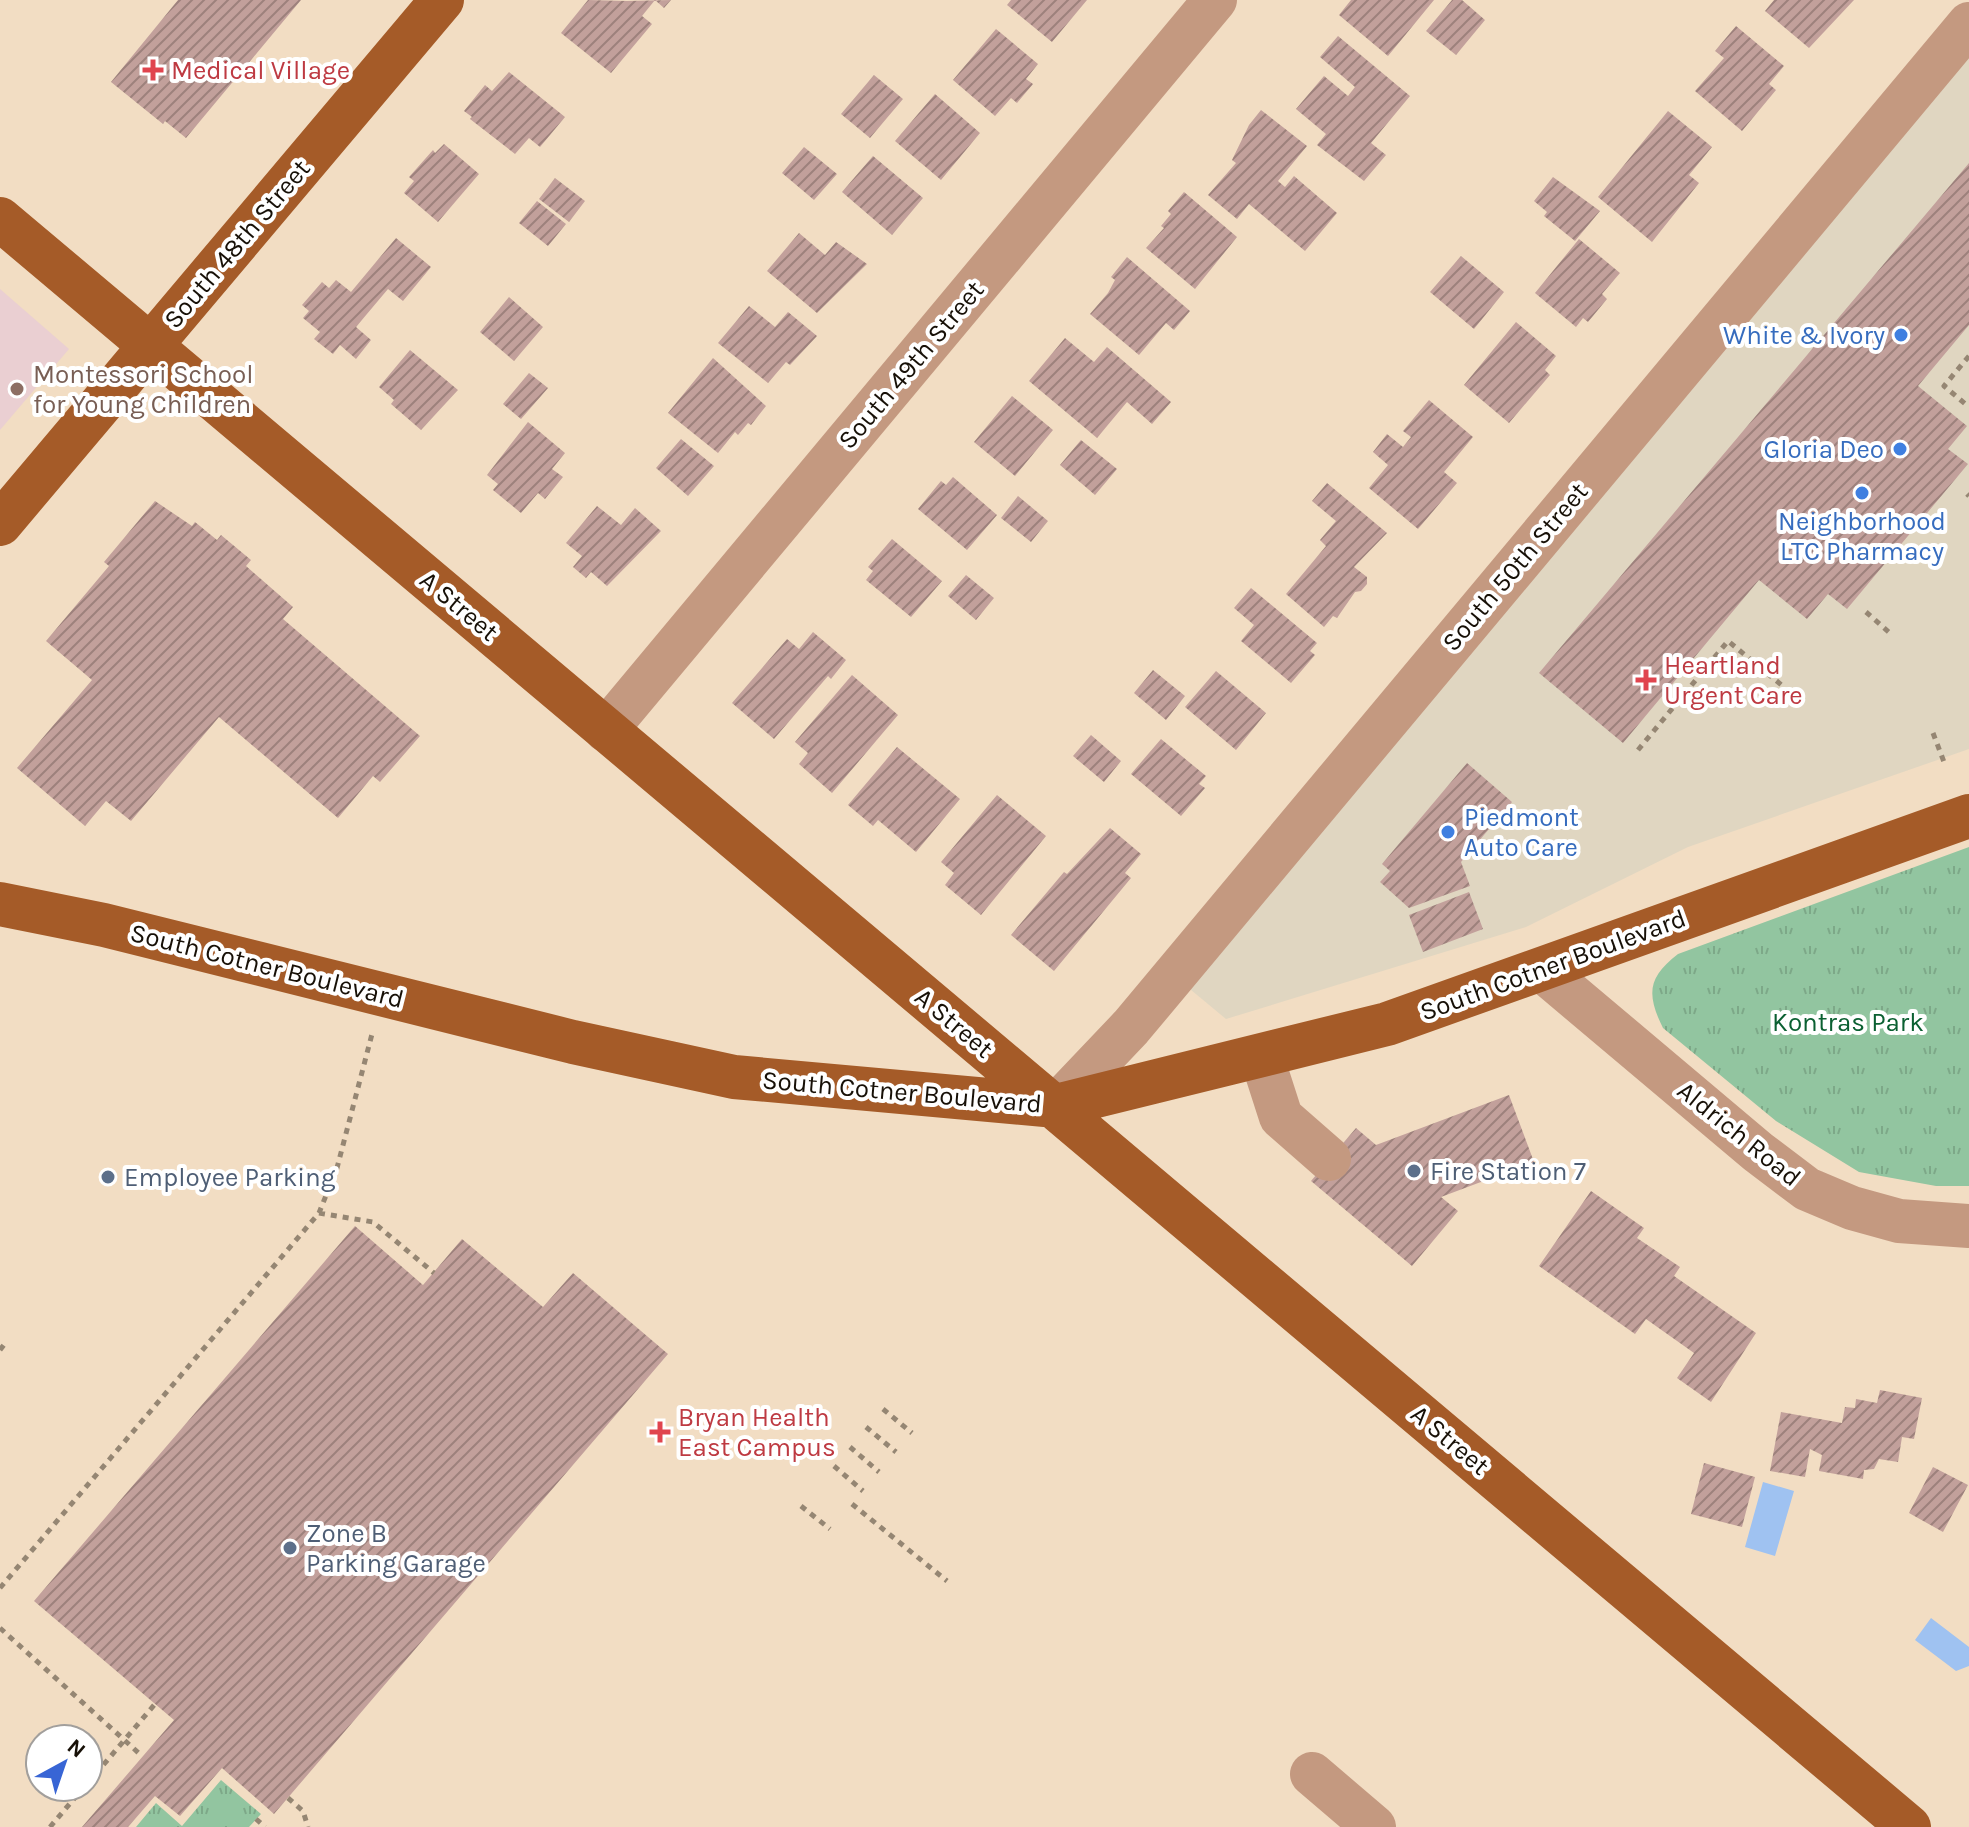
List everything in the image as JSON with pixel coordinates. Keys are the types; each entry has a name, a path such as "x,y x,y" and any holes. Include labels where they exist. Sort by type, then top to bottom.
{"main road":[{"name":"South 48th Street","path":"0,524 442,0"},
{"name":"A Street","path":"0,219 1909,1827"},
{"name":"South Cotner Boulevard","path":"0,904 104,925 573,1042 734,1077 1056,1106 1262,1058 1387,1024 1969,816"}],"street":[{"name":"South 49th Street","path":"606,730 1215,0"},
{"name":"South 50th Street","path":"1056,1106 1136,1020 1969,24"},
{"name":"Aldrich Road","path":"1542,970 1758,1152 1807,1189 1852,1208 1899,1221 1969,1226"},
{"path":"1262,1058 1281,1117 1329,1159"},
{"path":"1312,1774 1374,1827"}],"path":[{"path":"1969,356 1944,386 1969,407"},
{"path":"1866,612 1891,634"},
{"path":"1638,750 1728,641 1784,687"},
{"path":"1933,733 1944,762"},
{"path":"0,1588 319,1213 337,1168 373,1030"},
{"path":"319,1213 373,1222 434,1273"},
{"path":"0,1350 6,1342"},
{"path":"883,1409 912,1433"},
{"path":"866,1427 896,1452"},
{"path":"850,1447 879,1472"},
{"path":"834,1466 863,1491"},
{"path":"852,1504 947,1581"},
{"path":"801,1506 830,1529"},
{"path":"0,1628 142,1756"},
{"path":"104,1764 155,1704"},
{"path":"288,1798 303,1811 308,1827"},
{"path":"50,1827 71,1803"},
{"path":"256,1819 265,1827"}],"shaded area":[{"path":"1969,24 1969,749 1688,847 1526,927 1226,1019 1173,975"},
{"name":"Montessori School for Young Children","path":"0,289 69,349 0,430"}],"green space":[{"name":"Kontras Park","path":"1969,847 1969,1186 1936,1186 1859,1172 1776,1121 1663,1028 1654,1005 1653,987 1661,970 1678,954"},
{"path":"221,1780 261,1814 249,1827 136,1827 156,1803 182,1826"}],"water":[{"path":"1763,1482 1794,1491 1775,1556 1745,1547"},
{"path":"1931,1618 1969,1647 1969,1666 1956,1671 1915,1640"}],"building":[{"name":"Medical Village","path":"178,0 301,0 186,138 165,121 163,124 111,82"},
{"path":"588,0 655,0 642,16 652,24 611,73 561,33"},
{"path":"655,0 671,0 664,8"},
{"path":"1011,0 1087,0 1052,42 1007,5"},
{"path":"1351,0 1434,0 1388,56 1339,15"},
{"path":"1452,0 1462,0 1485,20 1456,55 1426,31"},
{"path":"1774,0 1854,0 1809,48 1765,11"},
{"path":"1736,26 1784,66 1769,84 1776,90 1742,131 1695,91 1724,58 1715,51"},
{"path":"996,29 1038,64 1026,79 1033,84 1017,103 1011,98 995,116 953,80"},
{"path":"1338,36 1410,96 1371,143 1386,155 1364,181 1317,145 1326,134 1296,109 1324,76 1348,96 1355,87 1320,57"},
{"path":"509,72 565,117 540,147 529,138 515,154 464,111 485,85 492,91"},
{"path":"874,75 903,99 870,138 841,114"},
{"path":"935,94 980,133 941,180 895,141"},
{"path":"1261,110 1307,146 1278,181 1285,187 1294,176 1337,213 1305,251 1249,204 1237,219 1208,195 1236,163 1232,160 1249,125"},
{"path":"1668,111 1712,147 1689,175 1699,183 1652,242 1598,197"},
{"path":"444,144 479,174 438,222 404,193 414,181 409,177 433,150 435,153"},
{"path":"804,147 837,174 814,200 782,173"},
{"path":"873,156 923,198 892,235 842,192"},
{"path":"1969,163 1969,325 1918,386 1967,426 1948,449 1968,464 1847,609 1828,594 1807,619 1759,580 1623,743 1539,673"},
{"path":"1553,177 1600,211 1575,241 1544,216 1547,212 1534,201"},
{"path":"555,178 585,201 569,222 539,199"},
{"path":"1184,192 1237,237 1195,289 1146,248 1164,228 1161,226 1171,214 1168,211"},
{"path":"537,201 566,224 548,246 519,223"},
{"path":"799,233 825,255 836,242 867,264 817,313 767,271"},
{"path":"396,238 431,267 403,301 388,289 356,327 371,340 356,359 340,345 333,354 314,339 320,332 303,318 309,311 302,305 322,282 329,288 336,280 351,292"},
{"path":"1579,239 1620,273 1602,294 1607,299 1588,322 1583,318 1576,327 1535,293"},
{"path":"1461,256 1504,292 1474,329 1430,292"},
{"path":"1127,257 1190,311 1174,330 1166,323 1139,355 1090,314 1108,293 1115,280 1111,277"},
{"path":"509,297 543,327 514,361 480,332"},
{"path":"749,306 775,327 788,312 817,336 790,365 786,362 768,383 718,343"},
{"path":"1516,322 1556,356 1545,370 1550,375 1509,423 1464,385"},
{"path":"1065,338 1094,362 1107,347 1171,402 1152,424 1127,402 1097,438 1029,381"},
{"path":"410,350 458,390 421,430 391,404 394,400 379,387"},
{"path":"713,358 766,406 751,425 748,423 738,435 735,432 718,453 668,413"},
{"path":"529,373 548,388 521,419 503,404"},
{"path":"1012,396 1053,430 1015,476 974,442"},
{"path":"1429,400 1473,437 1444,472 1457,483 1418,529 1369,488 1388,465 1373,452 1387,434 1403,447 1411,437 1403,431"},
{"path":"528,422 565,453 552,469 563,477 545,499 538,493 521,513 493,490 498,484 487,475"},
{"path":"681,439 714,466 688,496 656,468"},
{"path":"1081,440 1117,469 1095,495 1060,465"},
{"path":"953,477 997,515 967,550 918,509 941,481 946,485"},
{"path":"1327,483 1387,533 1354,567 1367,577 1367,584 1361,591 1355,592 1337,618 1333,616 1324,627 1286,594 1326,546 1320,540 1336,521 1312,501"},
{"path":"1018,496 1048,521 1031,542 1001,518"},
{"path":"155,501 192,526 195,522 217,540 221,535 251,560 246,566 293,607 283,619 420,736 380,782 373,776 338,818 219,717 131,821 106,801 85,826 17,768 92,680 46,641 109,566 104,562"},
{"path":"597,506 621,525 635,508 661,531 607,586 591,572 586,578 573,567 582,556 566,543"},
{"path":"892,539 942,581 911,617 866,580 873,571 868,567"},
{"path":"966,575 994,598 976,620 948,596"},
{"path":"1251,588 1317,643 1310,651 1315,655 1291,683 1241,641 1254,625 1234,608"},
{"path":"813,632 846,660 831,679 828,676 774,739 732,703 787,639 799,649"},
{"path":"1153,670 1185,696 1166,720 1134,693"},
{"path":"1216,671 1266,713 1236,750 1185,707"},
{"path":"852,675 898,715 832,793 799,764 808,753 795,742"},
{"path":"1091,735 1121,761 1104,782 1073,756"},
{"path":"1161,739 1206,776 1199,784 1205,788 1181,816 1131,774"},
{"path":"897,747 960,799 916,852 878,820 873,826 848,805"},
{"name":"Piedmont Auto Care","path":"1467,763 1512,802 1461,862 1470,886 1409,908 1380,882 1390,871 1382,864"},
{"path":"997,795 1046,836 981,915 945,885 954,873 941,862"},
{"path":"1110,828 1141,854 1125,873 1131,878 1054,971 1011,935 1064,872 1067,874"},
{"path":"1469,892 1483,929 1423,952 1409,915"},
{"name":"Fire Station 7","path":"1509,1095 1534,1162 1441,1197 1458,1211 1412,1266 1311,1181 1356,1128 1376,1145"},
{"path":"1591,1191 1644,1228 1637,1238 1680,1267 1674,1276 1756,1333 1711,1402 1677,1378 1694,1353 1646,1319 1635,1334 1539,1266"},
{"name":"Zone B Parking Garage","path":"355,1226 423,1285 462,1239 543,1307 573,1273 668,1354 274,1814 222,1768 180,1816 155,1796 128,1827 82,1827 174,1720 34,1601"},
{"path":"1880,1390 1922,1398 1914,1439 1902,1437 1898,1462 1879,1459 1874,1469 1864,1470 1863,1479 1819,1471 1822,1455 1810,1449 1805,1477 1770,1471 1781,1412 1842,1423 1845,1407 1855,1408 1856,1399 1877,1403"},
{"path":"1704,1463 1755,1477 1742,1527 1691,1514"},
{"path":"1933,1467 1968,1485 1943,1532 1909,1513"}],"place":[{"name":"Medical Village","path":"153,70"},
{"name":"White & Ivory","path":"1901,335"},
{"name":"Montessori School for Young Children","path":"17,389"},
{"name":"Gloria Deo","path":"1900,449"},
{"name":"Neighborhood LTC Pharmacy","path":"1862,493"},
{"name":"Heartland Urgent Care","path":"1646,680"},
{"name":"Piedmont Auto Care","path":"1448,832"},
{"name":"Fire Station 7","path":"1414,1171"},
{"name":"Employee Parking","path":"108,1177"},
{"name":"Bryan Health East Campus","path":"660,1432"},
{"name":"Zone B Parking Garage","path":"290,1548"}]}
